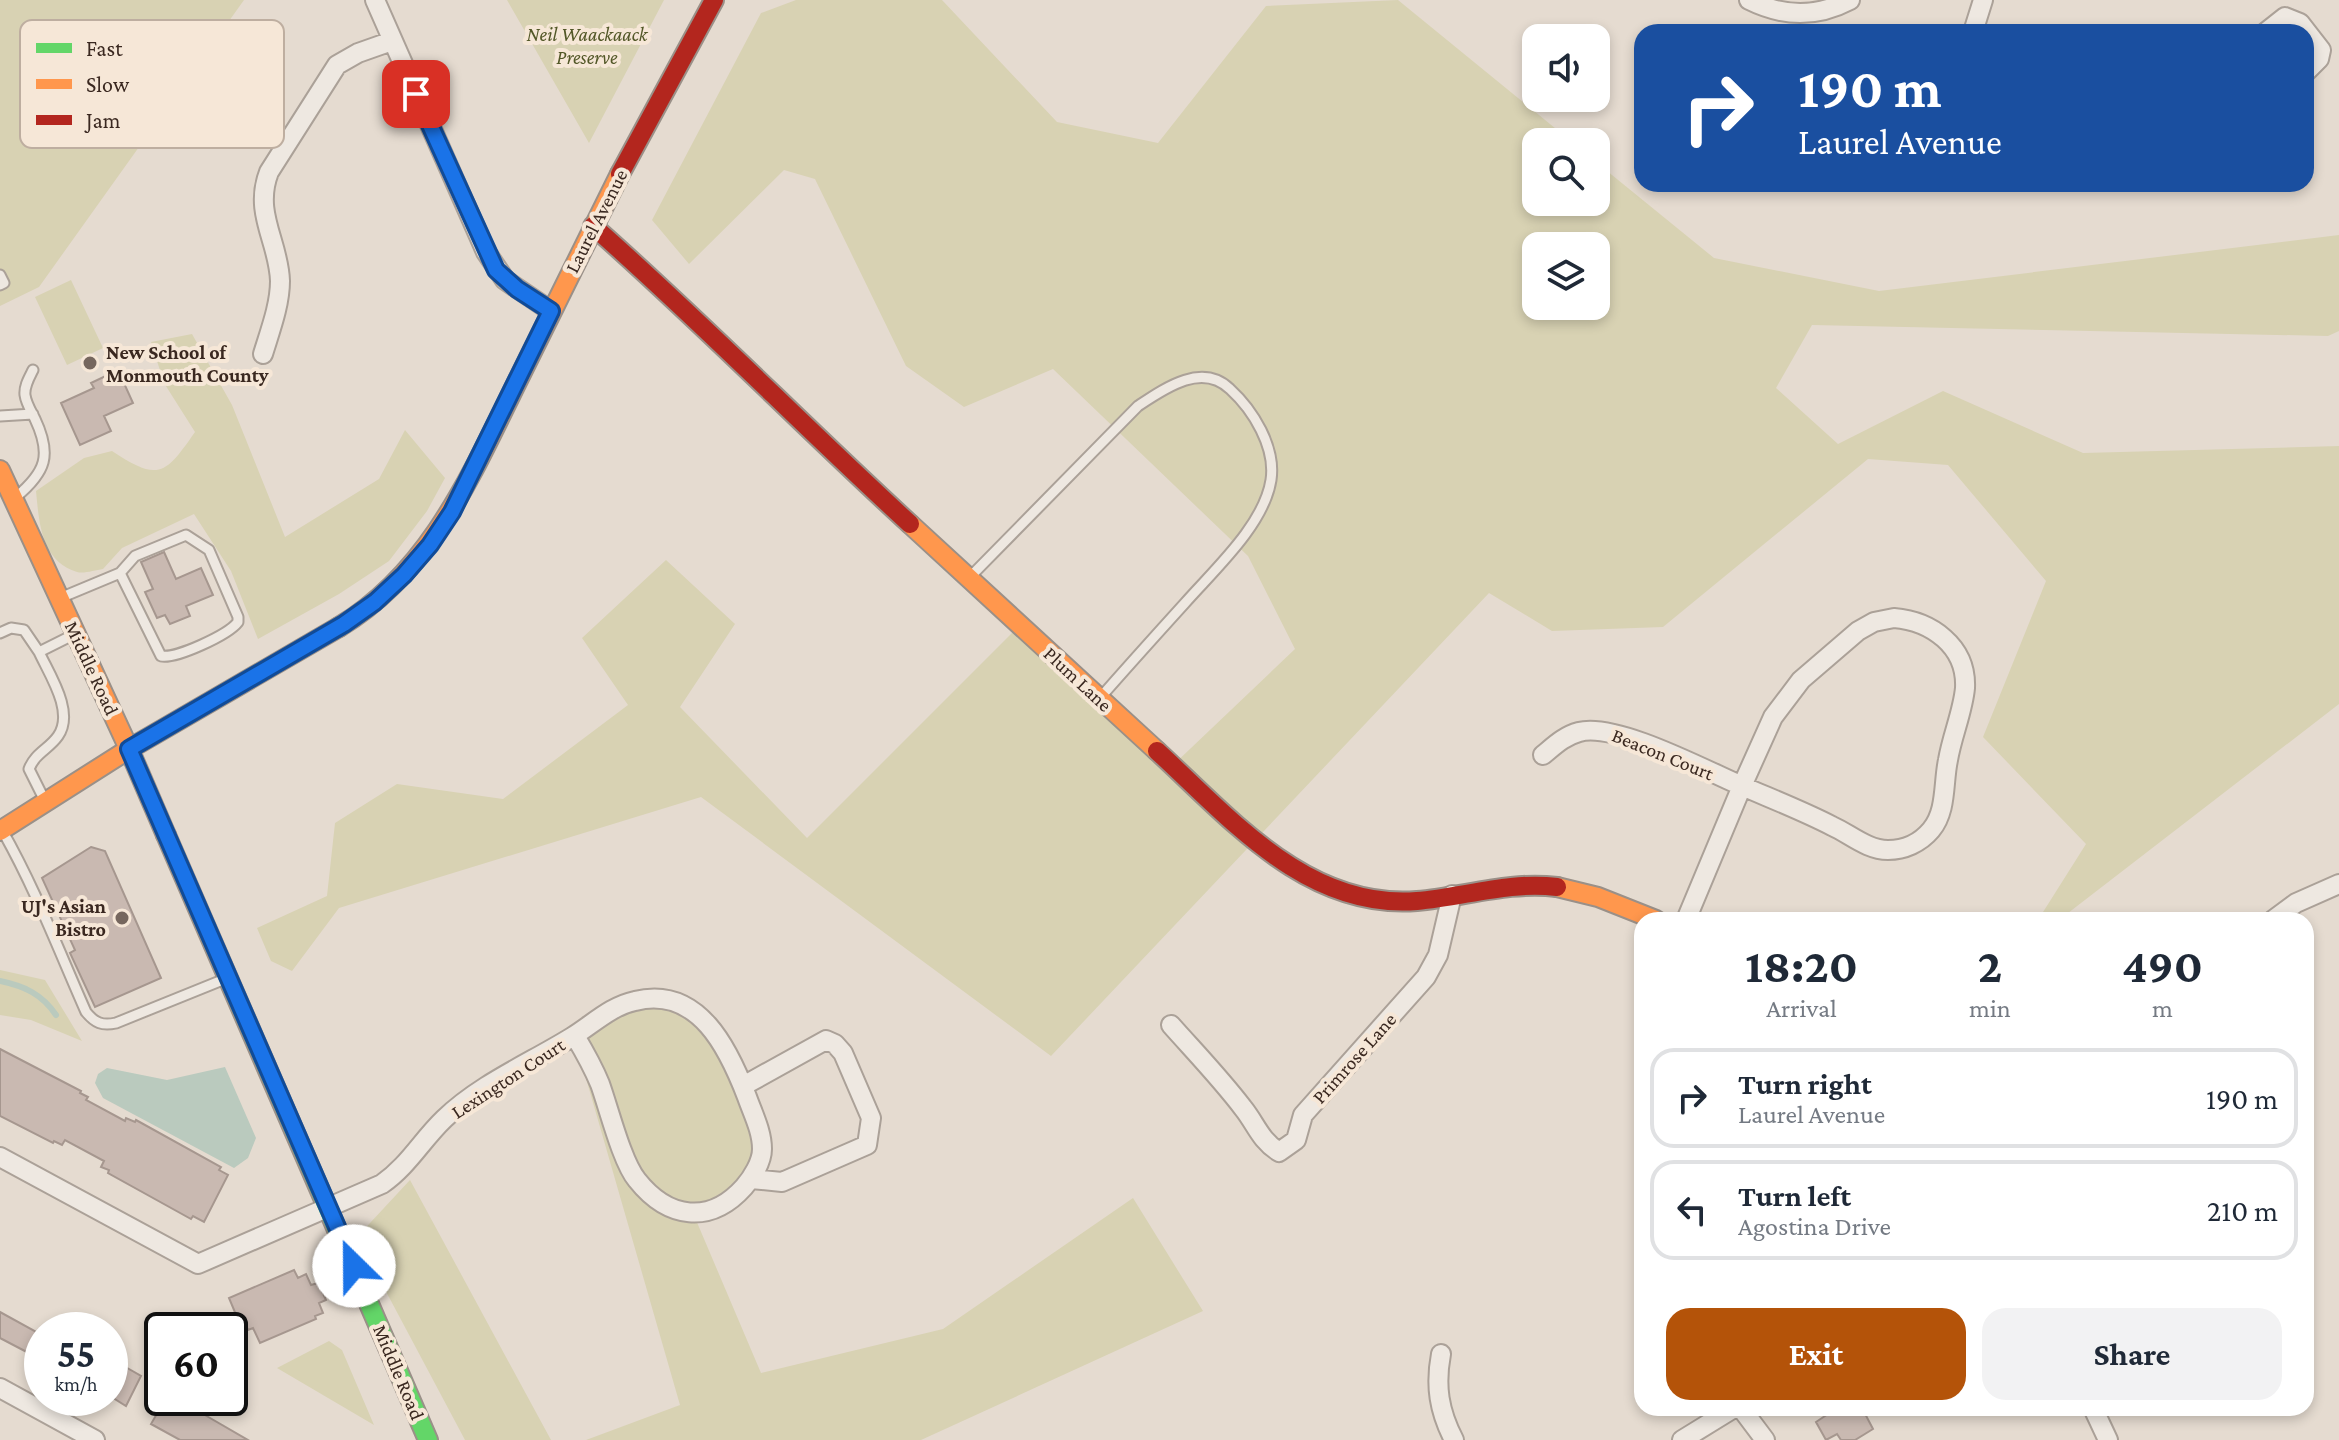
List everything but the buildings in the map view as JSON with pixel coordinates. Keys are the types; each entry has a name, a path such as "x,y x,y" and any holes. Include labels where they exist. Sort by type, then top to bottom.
{"street":[{"path":"375,0 496,270 517,289 551,311"},
{"name":"Laurel Avenue","path":"1,830 129,749 344,624 375,602 430,545 452,512 593,226 714,0"},
{"path":"1749,0 1787,23 1850,0"},
{"path":"1976,24 1983,0"},
{"path":"2276,24 2285,17 2301,24"},
{"path":"263,354 280,279 262,204 263,186 337,65 358,53 392,41"},
{"path":"2314,41 2321,50 2314,64"},
{"name":"Plum Lane","path":"593,226 681,304 795,418 1266,851 1310,878 1356,895 1413,901 1511,885 1561,887 1602,897 1637,912"},
{"name":"Middle Road","path":"0,470 129,749 428,1440"},
{"path":"1689,912 1742,786 1781,702 1801,680 1858,631 1874,622 1894,618 1912,620 1938,631 1950,644 1962,666 1965,688 1938,821 1917,843 1904,848 1876,848 1742,786"},
{"name":"Beacon Court","path":"1543,755 1565,737 1577,732 1607,731 1742,786"},
{"path":"2284,912 2296,903 2339,884"},
{"name":"Primrose Lane","path":"1171,1025 1245,1110 1266,1144 1279,1152 1296,1140 1303,1115 1426,977 1438,955 1452,895"},
{"name":"Lexington Court","path":"0,1157 198,1264 369,1190 394,1175 447,1116 486,1088 575,1036 612,1010 635,1001 667,1000 684,1006 706,1021 721,1038 759,1129 762,1149 751,1179 731,1202 706,1211 676,1211 659,1204 635,1178 599,1082 575,1036"},
{"path":"743,1086 826,1040 843,1053 871,1118 867,1145 782,1182 751,1179"},
{"path":"1441,1354 1436,1379 1439,1404 1454,1440"},
{"path":"0,1388 95,1440"},
{"path":"1682,1440 1721,1416"},
{"path":"1747,1416 1765,1440"},
{"path":"2097,1416 2108,1440"}],"lane":[{"path":"0,275 4,283 0,285"},
{"path":"13,499 33,483 43,464 43,436 25,395 33,370"},
{"path":"969,578 1138,406 1166,387 1195,377 1220,379 1247,405 1267,442 1271,479 1258,517 1100,698"},
{"path":"0,416 33,414"},
{"path":"60,598 120,573 135,556 186,535 209,550 238,622 228,632 174,656 161,656 120,573"},
{"path":"0,633 11,628 24,630 39,652 64,713 59,735 34,757 29,769 45,801"},
{"path":"39,652 76,634"},
{"path":"1,830 25,870 38,906 86,1012 93,1021 116,1023 228,978"}],"green space":[{"path":"0,0 244,0 230,20 20,20 20,148 138,148 39,287 0,306"},
{"name":"Neil Waackaack Preserve","path":"507,0 664,0 589,143"},
{"path":"796,0 942,0 1057,122 1158,143 1266,6 1398,0 1522,101 1522,112 1535,112 1555,128 1522,128 1522,216 1610,216 1610,173 1714,258 1879,291 2339,235 2339,331 2328,336 1812,325 1776,388 1838,444 1943,391 2083,453 2339,446 2339,704 2069,912 2043,912 2086,844 1983,737 2046,581 1948,465 1868,459 1663,627 1552,631 1489,593 1051,1056 701,797 339,908 292,971 271,961 257,928 327,896 335,823 397,784 503,799 628,705 582,638 666,560 735,624 680,707 807,838 1018,627 1170,768 1295,649 1248,556 1053,369 964,407 906,366 815,179 784,170 689,264 652,220 761,13"},
{"path":"71,280 103,348 67,365 35,297"},
{"path":"192,334 232,405 285,537 379,479 405,430 445,478 427,511 389,561 339,594 258,639 231,571 194,514 122,548 103,569 83,573 65,567 56,559 49,550 41,527 36,491 84,458 112,451 141,467 160,469 168,465 185,446 195,432 164,383 151,342"},
{"path":"0,970 45,980 82,1041 31,1020 0,1015"},
{"path":"612,1008 688,1008 729,1064 759,1157 696,1220 761,1373 943,1329 1133,1198 1203,1311 921,1440 586,1440 680,1405 577,1047"},
{"path":"410,1180 551,1440 465,1440 357,1237"},
{"path":"329,1341 342,1350 374,1425 277,1368"}],"shaded area":[{"path":"225,1067 256,1138 248,1158 234,1168 103,1098 95,1083 98,1074 107,1068 167,1080"}],"waterway":[{"path":"0,981 32,992 56,1015"}],"traffic: fast":[{"path":"166,835 428,1440"}],"traffic: slow":[{"path":"339,627 372,604 401,576 448,513 487,443 620,174"},
{"path":"0,470 129,749 0,831"},
{"path":"910,524 1157,751"},
{"path":"1557,887 1598,897 1636,912"}],"traffic: jam":[{"path":"620,174 714,0"},
{"path":"593,226 910,524"},
{"path":"166,835 129,749 339,627"},
{"path":"1157,751 1242,830 1273,854 1306,875 1340,891 1377,900 1417,901 1521,886 1557,887"}],"place":[{"name":"New School of Monmouth County","path":"90,363"},
{"name":"UJ's Asian Bistro","path":"122,918"}],"route":[{"path":"354,1266 129,749 344,624 375,602 404,575 430,545 452,512 551,311 517,289 496,270 416,94"}]}
